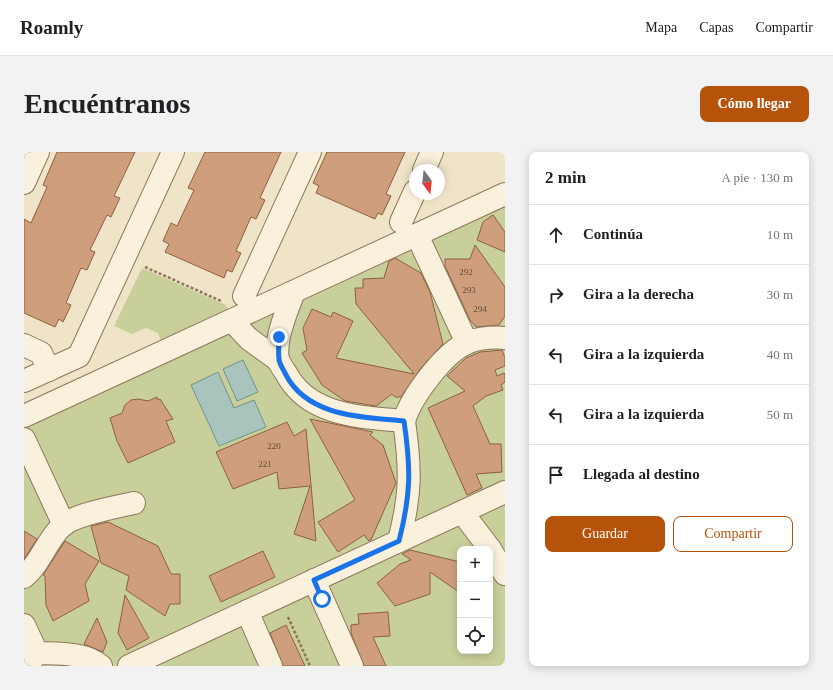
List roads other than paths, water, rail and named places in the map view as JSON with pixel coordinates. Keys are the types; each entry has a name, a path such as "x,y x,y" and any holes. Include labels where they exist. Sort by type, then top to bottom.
{"street":[{"path":"24,182 38,152"},
{"path":"24,381 79,356 173,152"},
{"path":"244,296 310,152"},
{"path":"427,164 432,152"},
{"path":"24,416 294,292 409,228 505,194"},
{"path":"414,200 409,228 467,343"},
{"path":"278,360 279,337 294,292"},
{"path":"232,321 249,339 278,360 292,386 308,399 327,410 349,415 404,421"},
{"path":"399,541 409,495 410,468 404,421 408,408 423,384 442,364 467,343 482,339 505,338"},
{"path":"24,345 41,353 49,370"},
{"path":"24,439 64,525"},
{"path":"129,666 505,492"},
{"path":"24,577 39,560 64,525 83,516 134,503"},
{"path":"462,512 497,558"},
{"path":"314,580 352,666"},
{"path":"247,611 271,666"},
{"path":"24,625 32,660 73,655 86,658 101,666"}],"water":[{"path":"243,360 258,392 237,401 223,369"},
{"path":"218,372 234,408 254,400 266,427 219,446 191,385"}]}
